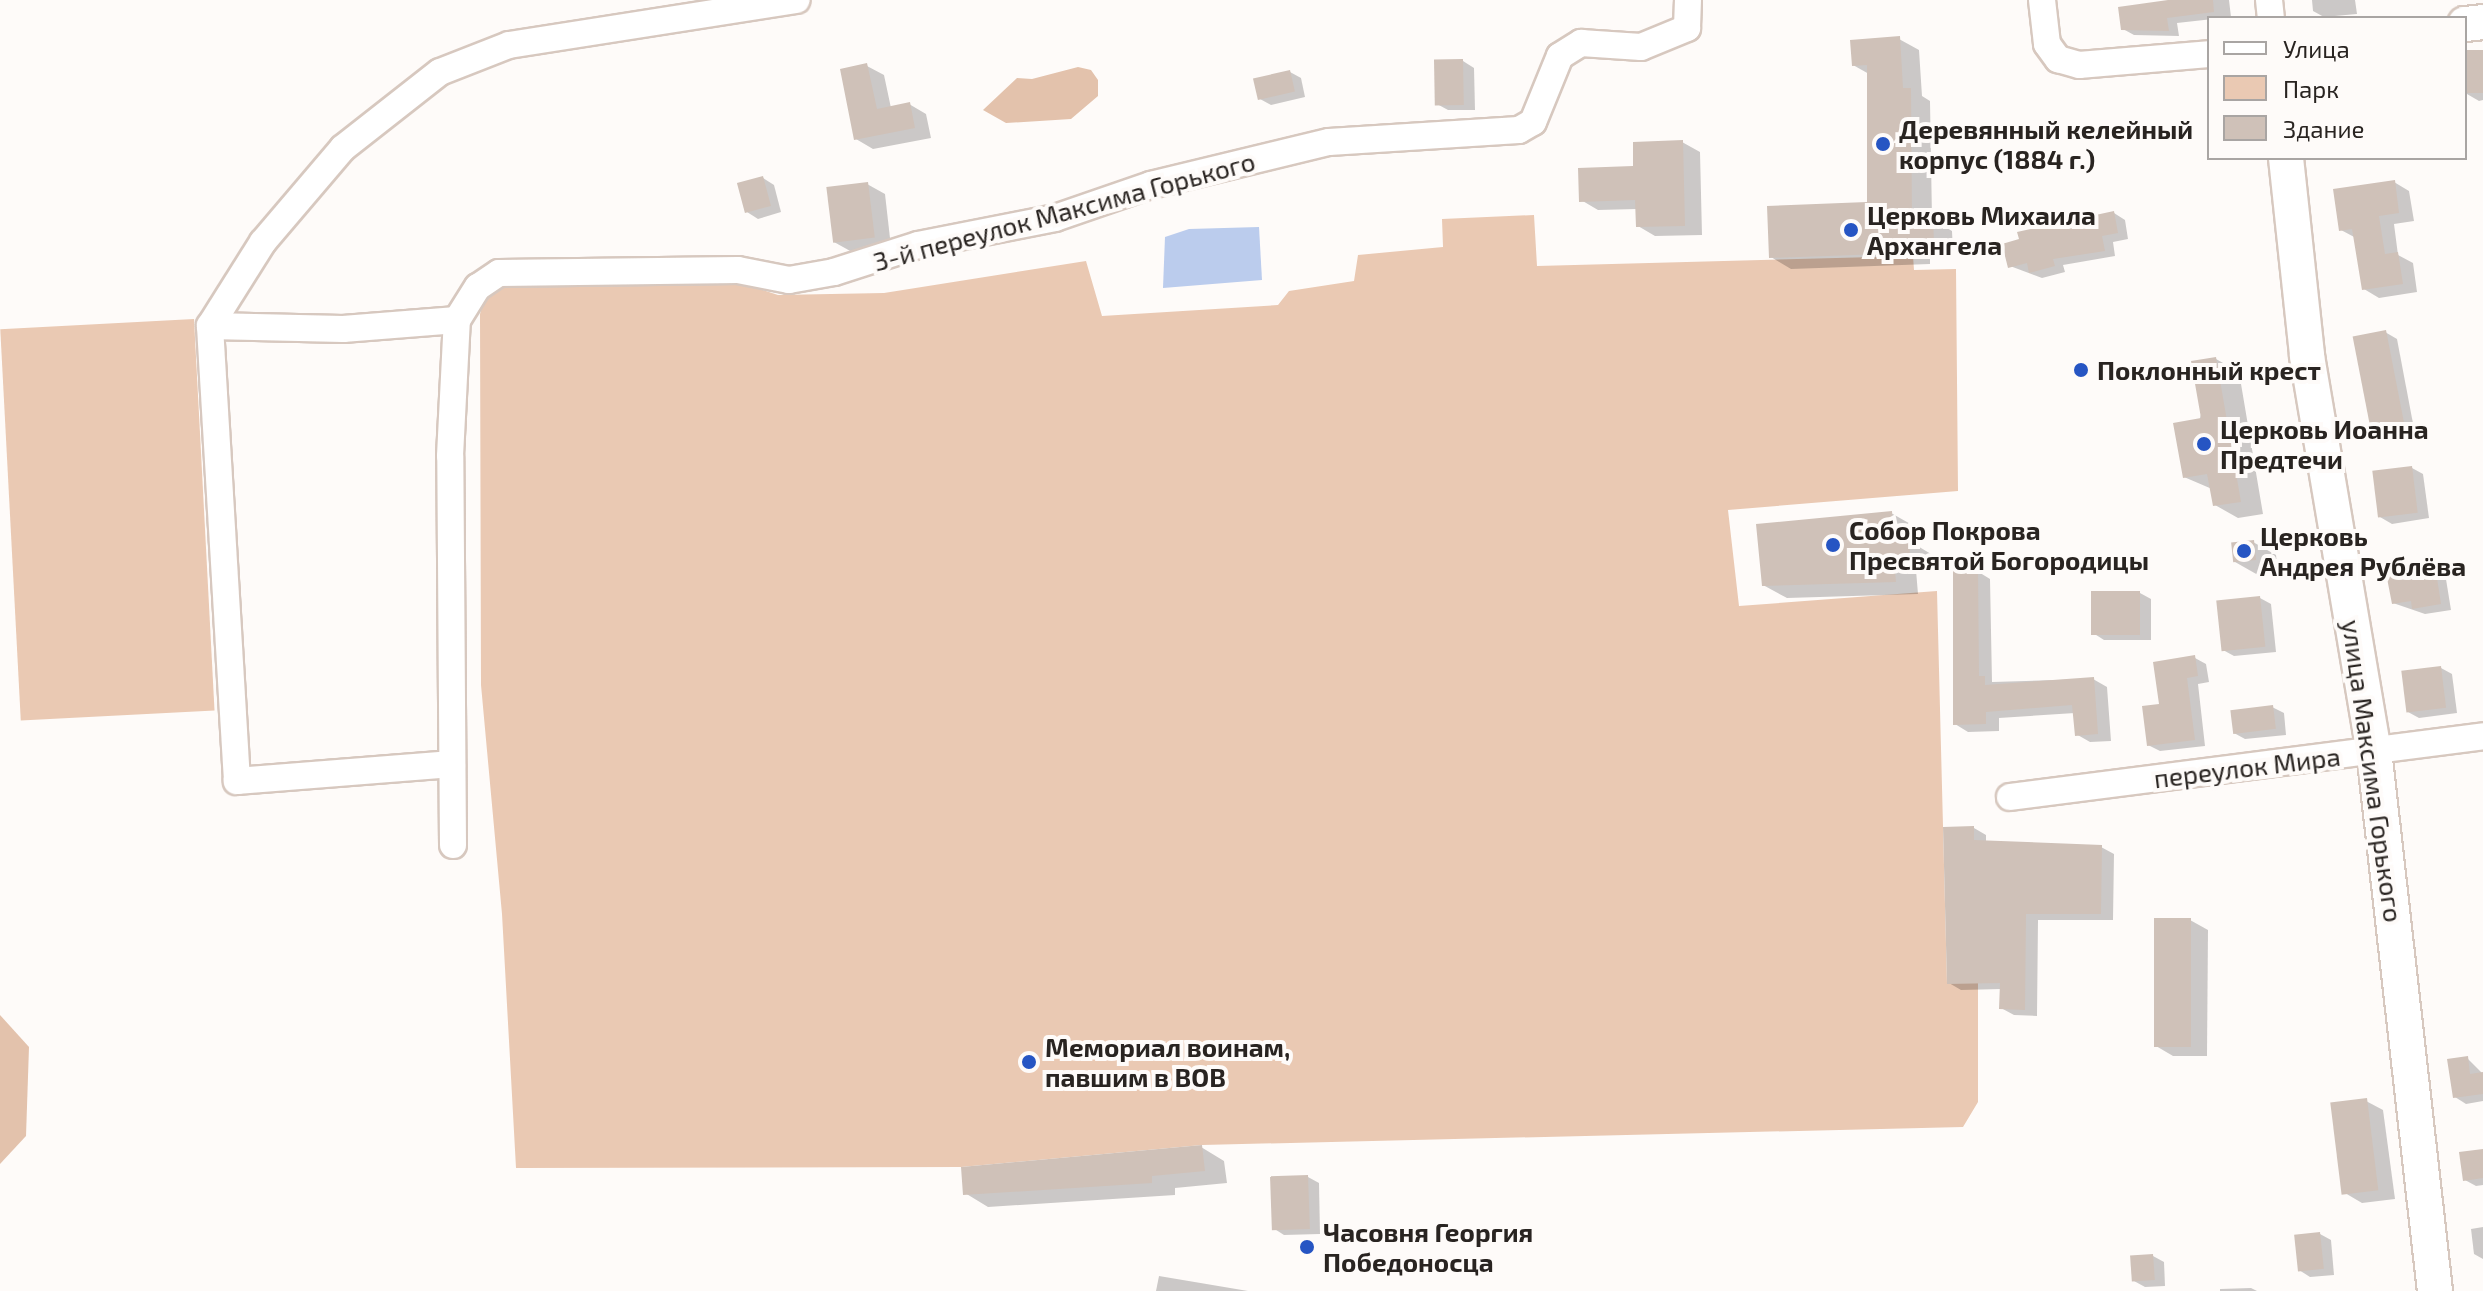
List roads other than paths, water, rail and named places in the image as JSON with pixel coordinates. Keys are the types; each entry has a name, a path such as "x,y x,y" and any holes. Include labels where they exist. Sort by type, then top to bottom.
{"street":[{"path":"452,764 237,781 210,326 263,242 343,148 440,72 509,45 797,0"},
{"name":"3-й переулок Максима Горького","path":"457,320 478,287 499,273 738,270 789,280 834,272 918,245 1055,218 1151,185 1329,142 1519,130 1533,122 1560,56 1581,43 1641,47 1687,28 1688,0"},
{"path":"2042,0 2047,44 2058,59 2079,65 2207,54"},
{"name":"улица Максима Горького","path":"2286,160 2307,356 2374,751 2435,1291"},
{"path":"210,326 343,329 457,320 450,456 453,845"},
{"name":"переулок Мира","path":"2010,797 2483,736"}],"water":[{"path":"1259,227 1262,280 1163,288 1165,237 1189,229"}],"place":[{"name":"Деревянный келейный корпус (1884 г.)","path":"1883,144"},
{"name":"Церковь Михаила Архангела","path":"1851,230"},
{"name":"Поклонный крест","path":"2081,370"},
{"name":"Церковь Иоанна Предтечи","path":"2204,444"},
{"name":"Собор Покрова Пресвятой Богородицы","path":"1833,545"},
{"name":"Церковь Андрея Рублёва","path":"2244,551"},
{"name":"Мемориал воинам, павшим в ВОВ","path":"1029,1062"},
{"name":"Часовня Георгия Победоносца","path":"1307,1247"}]}
